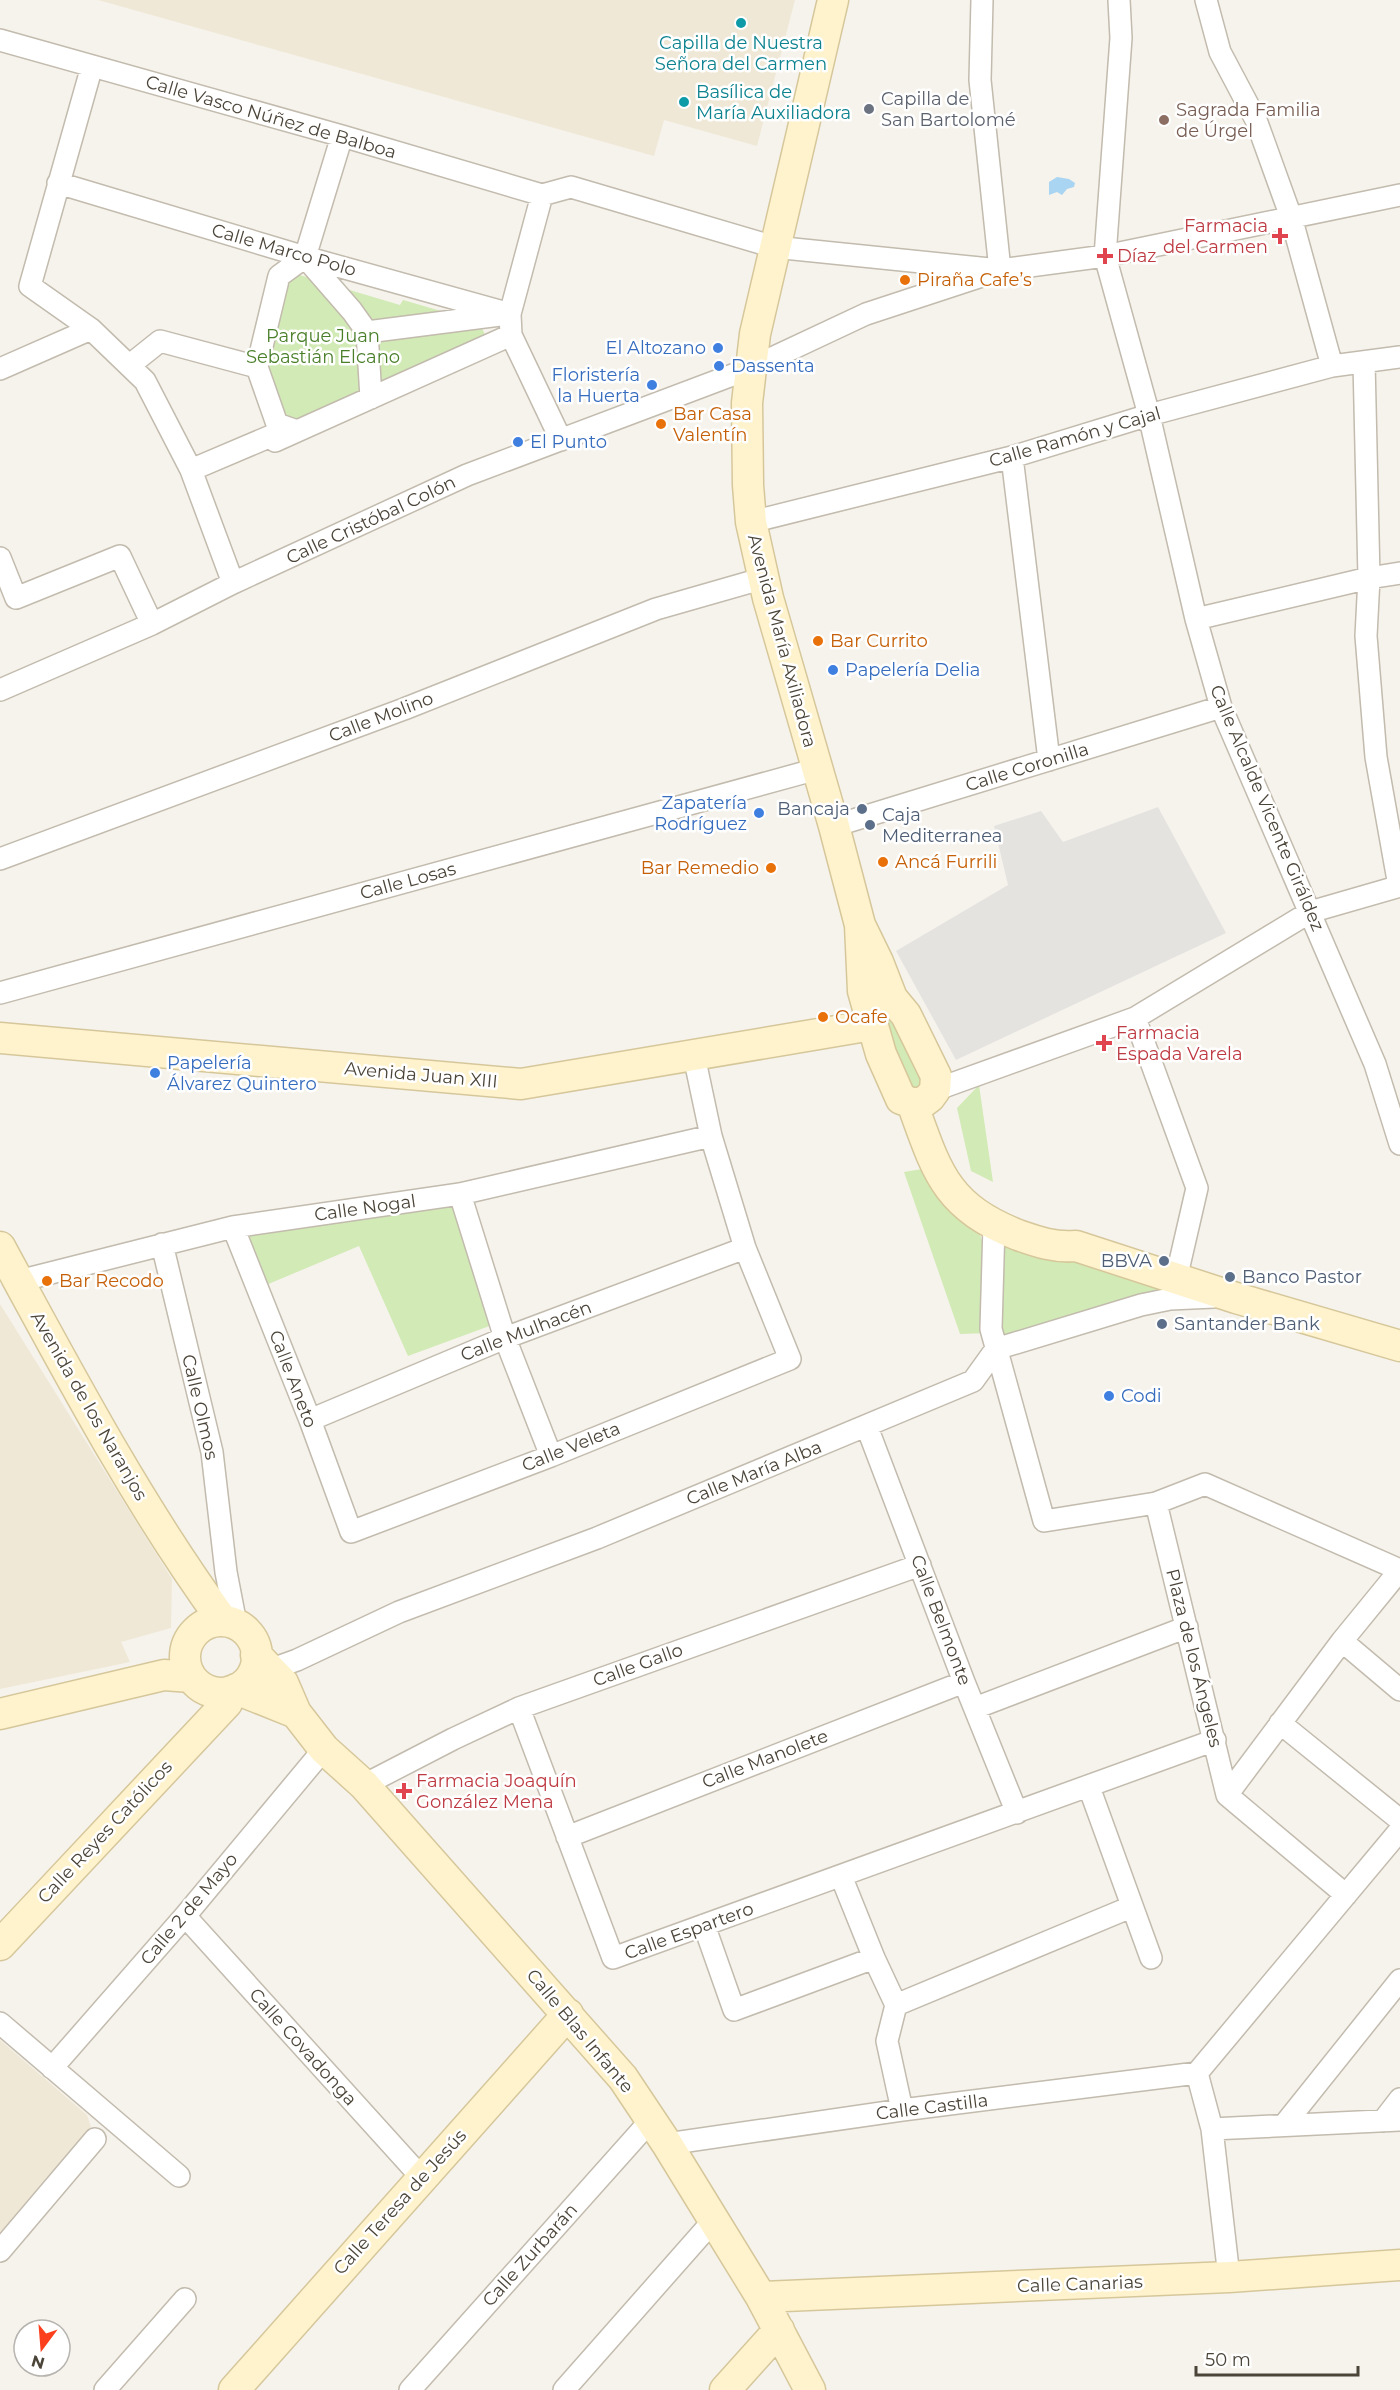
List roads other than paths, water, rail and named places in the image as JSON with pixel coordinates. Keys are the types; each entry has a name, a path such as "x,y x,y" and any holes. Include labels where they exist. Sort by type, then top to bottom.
{"street":[{"name":"Avenida María Axiliadora","path":"832,0 755,334 756,365 747,403 748,485 751,522 764,578 860,925 878,962 874,1005"},
{"path":"982,0 980,80 1000,270"},
{"name":"Calle Alcalde Vicente Giráldez","path":"1119,0 1121,38 1105,256 1149,415 1196,619 1221,707 1375,1064 1390,1084 1400,1144"},
{"path":"1206,0 1220,52 1256,120 1291,217 1332,366"},
{"name":"Calle Vasco Núñez de Balboa","path":"0,40 542,195"},
{"path":"92,66 30,285 91,328 145,381 191,470 233,583"},
{"path":"297,431 277,424 257,367 279,276 305,257 342,136"},
{"name":"Calle Marco Polo","path":"58,183 305,257 510,325"},
{"path":"561,440 510,325 542,195 571,187 774,247 1000,270 1105,256 1400,195"},
{"path":"305,257 352,311 367,332 371,398"},
{"name":"Calle Cristóbal Colón","path":"0,690 152,624 233,583 467,476 756,365 866,314 1000,270"},
{"path":"367,332 510,325"},
{"path":"191,470 271,436 274,441 371,398 510,325"},
{"path":"0,369 91,328"},
{"path":"130,365 160,341 257,367"},
{"name":"Calle Ramón y Cajal","path":"751,522 1012,457 1149,415 1332,366 1400,357"},
{"path":"1364,362 1369,578 1366,636 1376,757 1399,886 1310,912 1135,1018 926,1097 902,1099 881,1054 874,1005 906,1015 936,1076 926,1097 933,1162 945,1183 961,1203 994,1225 1059,1248 1076,1246 1236,1298 1400,1346"},
{"path":"704,384 728,388 747,403"},
{"path":"1012,457 1049,760"},
{"path":"0,558 16,598 120,556 152,624"},
{"path":"1196,619 1369,578 1400,573"},
{"name":"Calle Molino","path":"0,859 404,709 656,609 764,578"},
{"name":"Calle Coronilla","path":"834,826 1221,707"},
{"name":"Calle Losas","path":"0,993 817,769"},
{"name":"Avenida Juan XIII","path":"839,1030 874,1005"},
{"path":"1135,1018 1197,1188 1176,1279"},
{"name":"Avenida Juan XIII","path":"0,1038 521,1084 839,1030 854,1033 867,1040 881,1054"},
{"path":"694,1056 711,1136 745,1248"},
{"path":"926,1097 957,1166 977,1194 1026,1222 1066,1235 1076,1246"},
{"name":"Calle Nogal","path":"19,1281 233,1227 460,1194 711,1136"},
{"path":"460,1194 505,1338 551,1456"},
{"path":"994,1225 991,1329 1044,1521 1156,1503 1205,1484 1400,1570 1342,1641 1227,1795 1346,1895"},
{"name":"Calle Aneto","path":"233,1227 310,1420 351,1532"},
{"name":"Calle Olmos","path":"162,1245 212,1452 226,1572 220,1662"},
{"name":"Avenida de los Naranjos","path":"0,1247 59,1358 181,1564 220,1662"},
{"name":"Calle Mulhacén","path":"310,1420 505,1338 745,1248"},
{"name":"Calle Veleta","path":"351,1532 551,1456 790,1359 745,1248"},
{"path":"996,1349 1140,1305 1194,1297 1236,1298"},
{"name":"Calle María Alba","path":"220,1662 297,1660 399,1612 597,1538 973,1381 996,1349"},
{"name":"Calle Belmonte","path":"867,1427 964,1682 1017,1813"},
{"name":"Plaza de los Ángeles","path":"1156,1503 1227,1795"},
{"path":"181,1564 226,1572"},
{"name":"Calle Gallo","path":"364,1785 519,1708 920,1565"},
{"path":"975,1708 1187,1627"},
{"path":"1342,1641 1400,1690"},
{"path":"0,1714 220,1662"},
{"name":"Calle Blas Infante","path":"220,1662 296,1713 324,1749 364,1785 623,2078 659,2132 760,2297 810,2390"},
{"name":"Calle Reyes Católicos","path":"0,1945 210,1719 220,1662"},
{"name":"Calle Manolete","path":"567,1837 964,1682"},
{"name":"Calle Espartero","path":"519,1708 613,1958 1215,1740"},
{"path":"1280,1723 1400,1821"},
{"name":"Calle 2 de Mayo","path":"52,2068 185,1916 324,1749"},
{"path":"1089,1787 1151,1958"},
{"path":"1229,2277 1212,2129 1197,2073 1400,1830"},
{"path":"841,1876 874,1958 897,2005 887,2041 902,2110"},
{"path":"897,2005 1131,1906"},
{"name":"Calle Covadonga","path":"185,1916 422,2178"},
{"path":"705,1925 734,2010 874,1958"},
{"path":"1284,2125 1400,1980"},
{"name":"Calle Teresa de Jesús","path":"234,2390 568,2014"},
{"path":"0,2023 179,2176"},
{"name":"Calle Castilla","path":"659,2132 902,2110 1197,2073"},
{"path":"1212,2129 1392,2120 1400,2099"},
{"name":"Calle Zurbarán","path":"410,2390 659,2132"},
{"path":"0,2251 95,2139"},
{"path":"564,2390 713,2221"},
{"name":"Calle Canarias","path":"760,2297 1229,2277 1400,2265"},
{"path":"105,2390 185,2299"},
{"path":"725,2390 779,2330"}],"water":[{"path":"1057,177 1069,179 1075,183 1074,187 1067,189 1062,195 1057,192 1049,195 1049,182"}],"place":[{"name":"Capilla de Nuestra Señora del Carmen","path":"741,23"},
{"name":"Basílica de María Auxiliadora","path":"684,102"},
{"name":"Capilla de San Bartolomé","path":"869,109"},
{"name":"Sagrada Familia de Úrgel","path":"1164,120"},
{"name":"Farmacia del Carmen","path":"1280,236"},
{"name":"Díaz","path":"1105,256"},
{"name":"Piraña Cafe’s","path":"905,280"},
{"name":"El Altozano","path":"718,348"},
{"name":"Dassenta","path":"719,366"},
{"name":"Floristería la Huerta","path":"652,385"},
{"name":"Bar Casa Valentín","path":"661,424"},
{"name":"El Punto","path":"518,442"},
{"name":"Bar Currito","path":"818,641"},
{"name":"Papelería Delia","path":"833,670"},
{"name":"Bancaja","path":"862,809"},
{"name":"Zapatería Rodríguez","path":"759,813"},
{"name":"Caja Mediterranea","path":"870,825"},
{"name":"Ancá Furrili","path":"883,862"},
{"name":"Bar Remedio","path":"771,868"},
{"name":"Ocafe","path":"823,1017"},
{"name":"Farmacia Espada Varela","path":"1104,1043"},
{"name":"Papelería Álvarez Quintero","path":"155,1073"},
{"name":"BBVA","path":"1164,1261"},
{"name":"Banco Pastor","path":"1230,1277"},
{"name":"Bar Recodo","path":"47,1281"},
{"name":"Santander Bank","path":"1162,1324"},
{"name":"Codi","path":"1109,1396"},
{"name":"Farmacia Joaquín González Mena","path":"404,1791"}],"park label":[{"name":"Parque Juan Sebastián Elcano","path":"323,346"}]}
